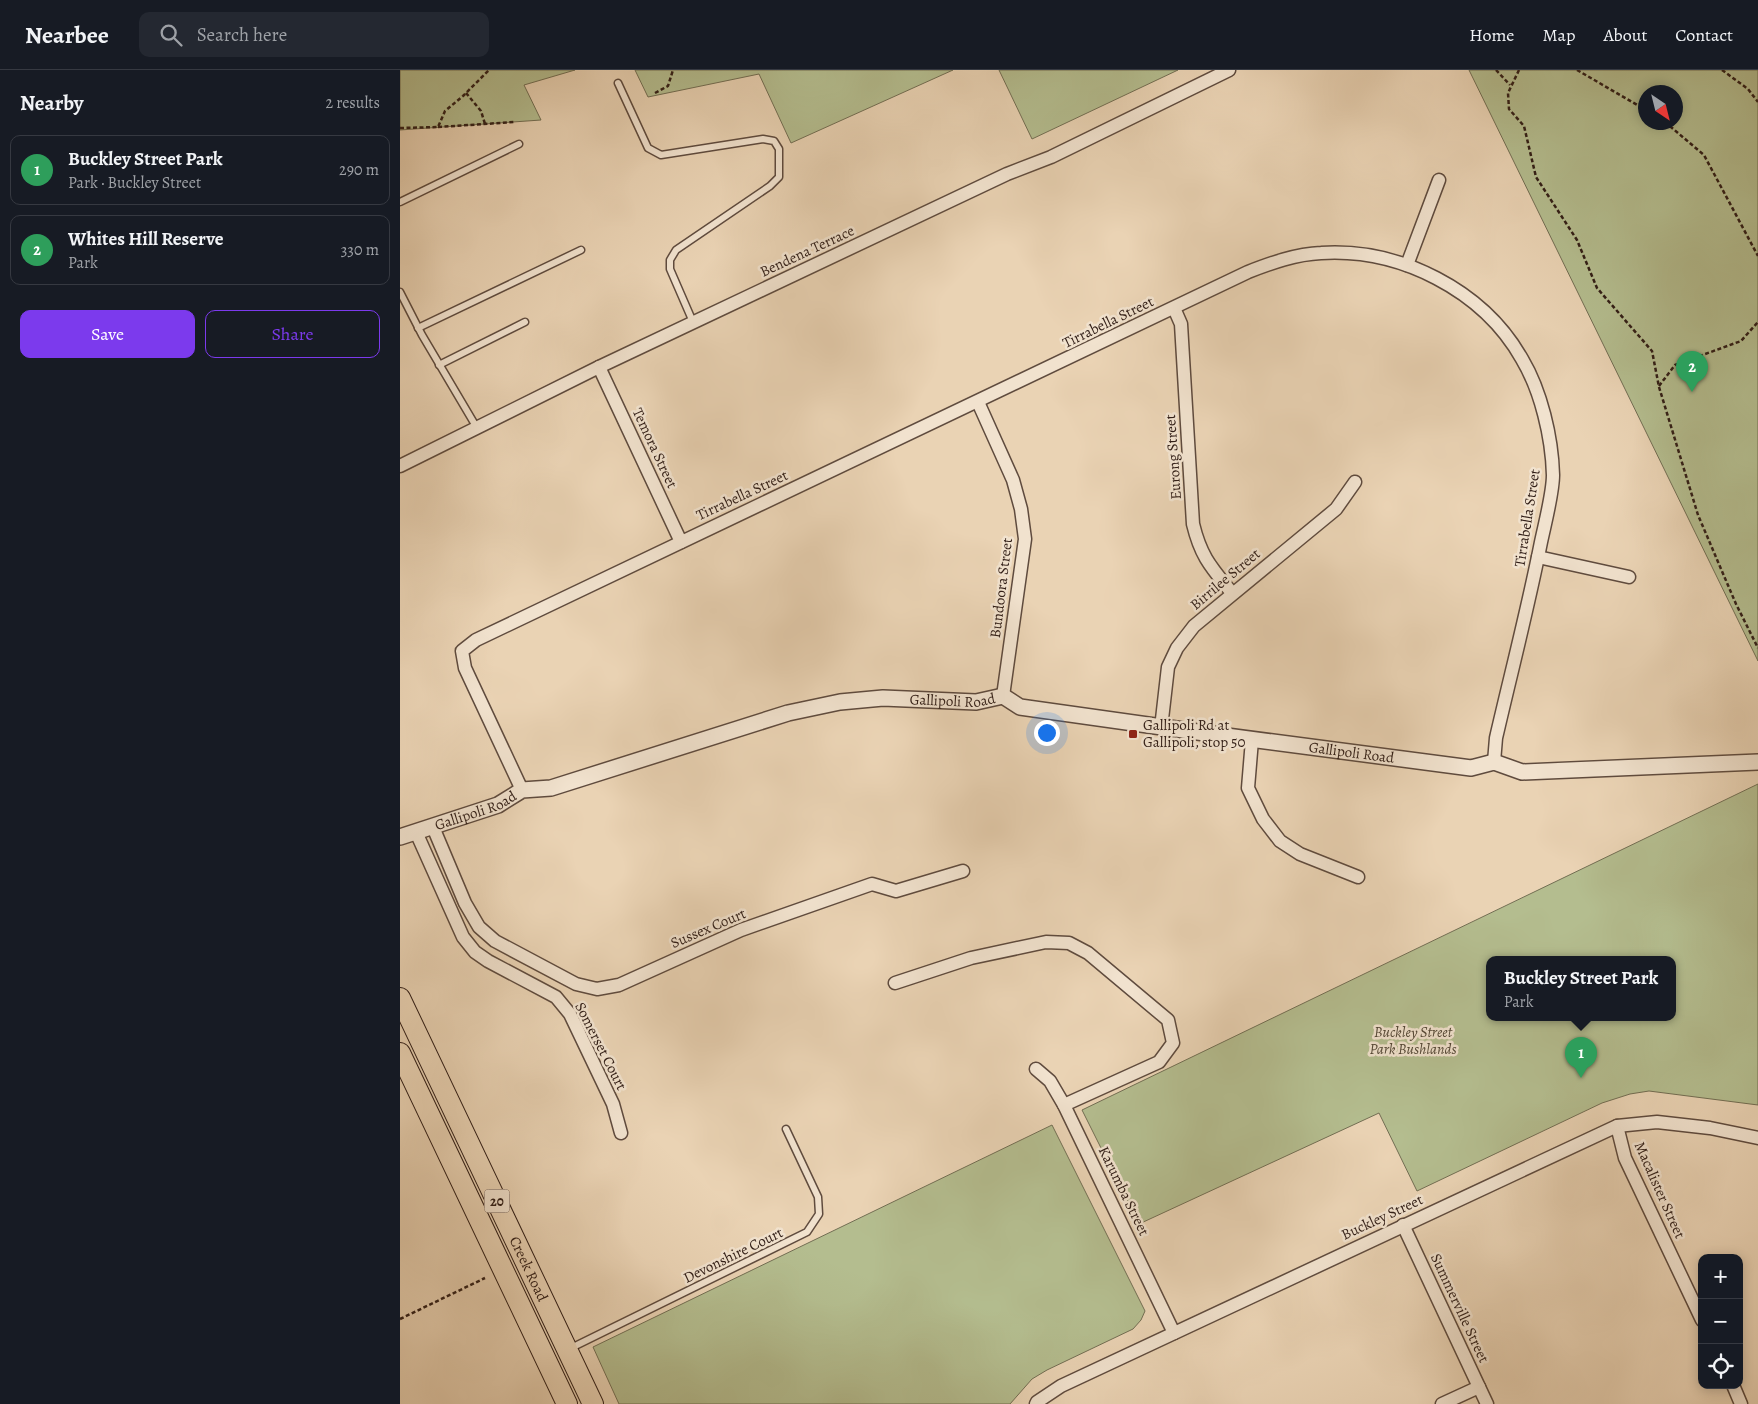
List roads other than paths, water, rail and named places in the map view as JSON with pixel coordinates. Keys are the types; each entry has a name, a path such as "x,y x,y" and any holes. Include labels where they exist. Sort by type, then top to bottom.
{"main road":[{"name":"Creek Road","path":"400,998 593,1404"},
{"name":"Creek Road","path":"400,1053 567,1404"}],"street":[{"name":"Bendena Terrace","path":"400,466 693,322 1007,174 1051,157 1229,70"},
{"path":"1407,265 1440,180"},
{"name":"Tirrabella Street","path":"522,790 465,668 462,651 476,640 1248,272 1280,260 1321,253 1366,255 1407,265 1439,278 1467,297 1498,325 1522,358 1538,392 1549,440 1553,476 1538,556 1496,738 1494,762"},
{"name":"Eurong Street","path":"1174,308 1181,324 1193,524 1198,543 1206,561 1232,593"},
{"name":"Temora Street","path":"599,367 681,542"},
{"name":"Bundoora Street","path":"978,402 1013,480 1025,539 1003,696"},
{"name":"Birrilee Street","path":"1161,728 1168,667 1177,648 1194,626 1336,509 1355,482"},
{"path":"1538,556 1629,577"},
{"name":"Gallipoli Road","path":"400,838 498,805 522,790 551,788 788,713 840,702 883,698 976,702 1003,696 1020,707 1161,728 1471,768 1494,762"},
{"path":"1252,740 1248,788 1263,819 1280,841 1300,854 1358,877"},
{"path":"1494,762 1522,772 1758,762"},
{"name":"Sussex Court","path":"433,827 465,903 478,927 495,942 576,984 597,989 619,985 741,930 872,884 896,891 963,871"},
{"path":"416,832 463,936 478,927"},
{"name":"Somerset Court","path":"463,936 475,952 488,961 556,997 570,1014 613,1104 621,1132"},
{"path":"895,983 971,958 1046,942 1069,944 1088,953 1168,1020 1173,1043 1159,1062 1064,1105"},
{"name":"Karumba Street","path":"1036,1069 1050,1081 1064,1105 1174,1334"},
{"name":"Buckley Street","path":"1036,1404 1061,1386 1617,1126 1658,1122 1710,1128 1758,1138"},
{"name":"Macalister Street","path":"1617,1126 1625,1158 1698,1312"},
{"name":"Summerville Street","path":"1403,1225 1487,1404"},
{"path":"1442,1404 1479,1386"},
{"path":"1734,1389 1741,1404"}],"lane":[{"path":"618,83 648,148 661,155 764,139 774,141 778,149 779,177 770,186 676,250 670,260 670,268 693,322"},
{"path":"400,202 519,144"},
{"path":"418,328 581,250"},
{"path":"400,292 418,328 477,428"},
{"path":"439,364 525,322"},
{"name":"Devonshire Court","path":"568,1350 807,1232 819,1214 818,1197 786,1129"}],"place":[{"name":"Whites Hill Reserve","path":"1692,392"},
{"name":"Gallipoli Rd at Gallipoli, stop 50","path":"1133,734"},
{"name":"Buckley Street Park","path":"1581,1078"}],"park label":[{"name":"Buckley Street Park Bushlands","path":"1413,1040"}]}
